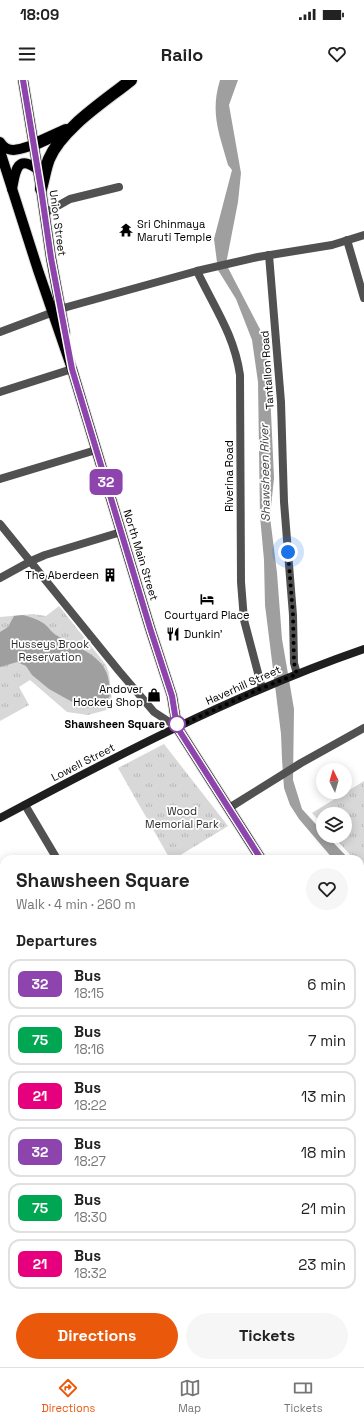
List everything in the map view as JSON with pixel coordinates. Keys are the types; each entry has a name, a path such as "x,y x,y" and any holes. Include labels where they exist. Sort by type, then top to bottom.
{"highway":[{"path":"41,189 50,156 56,146 71,128 131,80"},
{"path":"33,145 71,128"}],"main road":[{"name":"Union Street","path":"22,80 45,213 56,310 72,369"},
{"path":"0,142 4,147 11,150 33,145"},
{"path":"0,151 12,190 56,310"},
{"path":"12,190 16,170 20,165 29,163 37,169"},
{"name":"North Main Street","path":"72,369 172,696 177,727 258,855"},
{"name":"Haverhill Street","path":"177,727 266,687 364,649"},
{"name":"Lowell Street","path":"0,818 72,779 177,727"}],"street":[{"path":"45,213 70,199 119,187"},
{"path":"0,332 56,310 197,271 241,260 326,246 364,235"},
{"path":"347,240 364,298"},
{"name":"Tantallon Road","path":"269,255 281,402 284,502 293,615 295,675"},
{"name":"Riverina Road","path":"197,271 230,336 240,375 242,608 266,687"},
{"path":"0,392 72,369"},
{"path":"0,479 96,450"},
{"path":"0,524 154,712 177,727"},
{"path":"0,578 45,555 121,532"},
{"path":"229,808 301,763 364,728"},
{"path":"25,805 55,855"}],"green space":[{"name":"Husseys Brook Reservation","path":"59,606 106,665 109,673 112,701 110,704 110,709 88,715 67,712 30,680 19,687 29,705 0,721 0,617 33,614 46,616"},
{"name":"Wood Memorial Park","path":"164,744 228,826 181,855 168,855 118,768"},
{"path":"364,781 364,855 350,855 339,843 352,843 352,807 322,807 335,799 352,799 352,788"},
{"path":"316,811 316,817 312,813"}],"water":[{"name":"Shawsheen River","path":"220,80 238,80 229,105 241,173 238,202 226,264 262,333 269,369 274,478 270,517 277,573 282,639 294,709 293,780 302,809 316,824 316,839 299,819 290,805 284,788 281,734 265,605 264,560 260,516 258,382 252,340 236,299 218,270 214,239 232,170 228,165 217,123 216,103"},
{"name":"Husseys Brook Reservation","path":"23,615 43,623 54,634 89,653 102,665 107,673 109,682 110,694 107,706 90,708 76,704 49,689 32,675 26,666 17,662 0,667 0,632 8,627 14,616"},
{"name":"Shawsheen River","path":"319,843 334,843 345,855 330,855"}],"bus line":[{"name":"32","path":"23,80 51,258 72,369 172,696 177,727 258,855"}],"place":[{"name":"Sri Chinmaya Maruti Temple","path":"126,230"},
{"name":"The Aberdeen","path":"110,575"},
{"name":"Courtyard Place","path":"207,599"},
{"name":"Dunkin'","path":"173,634"},
{"name":"Andover Hockey Shop","path":"154,695"},
{"name":"Shawsheen Square","path":"177,724"}],"route":[{"path":"177,724 177,727 262,688 297,674 294,663 293,615 288,552"}]}
